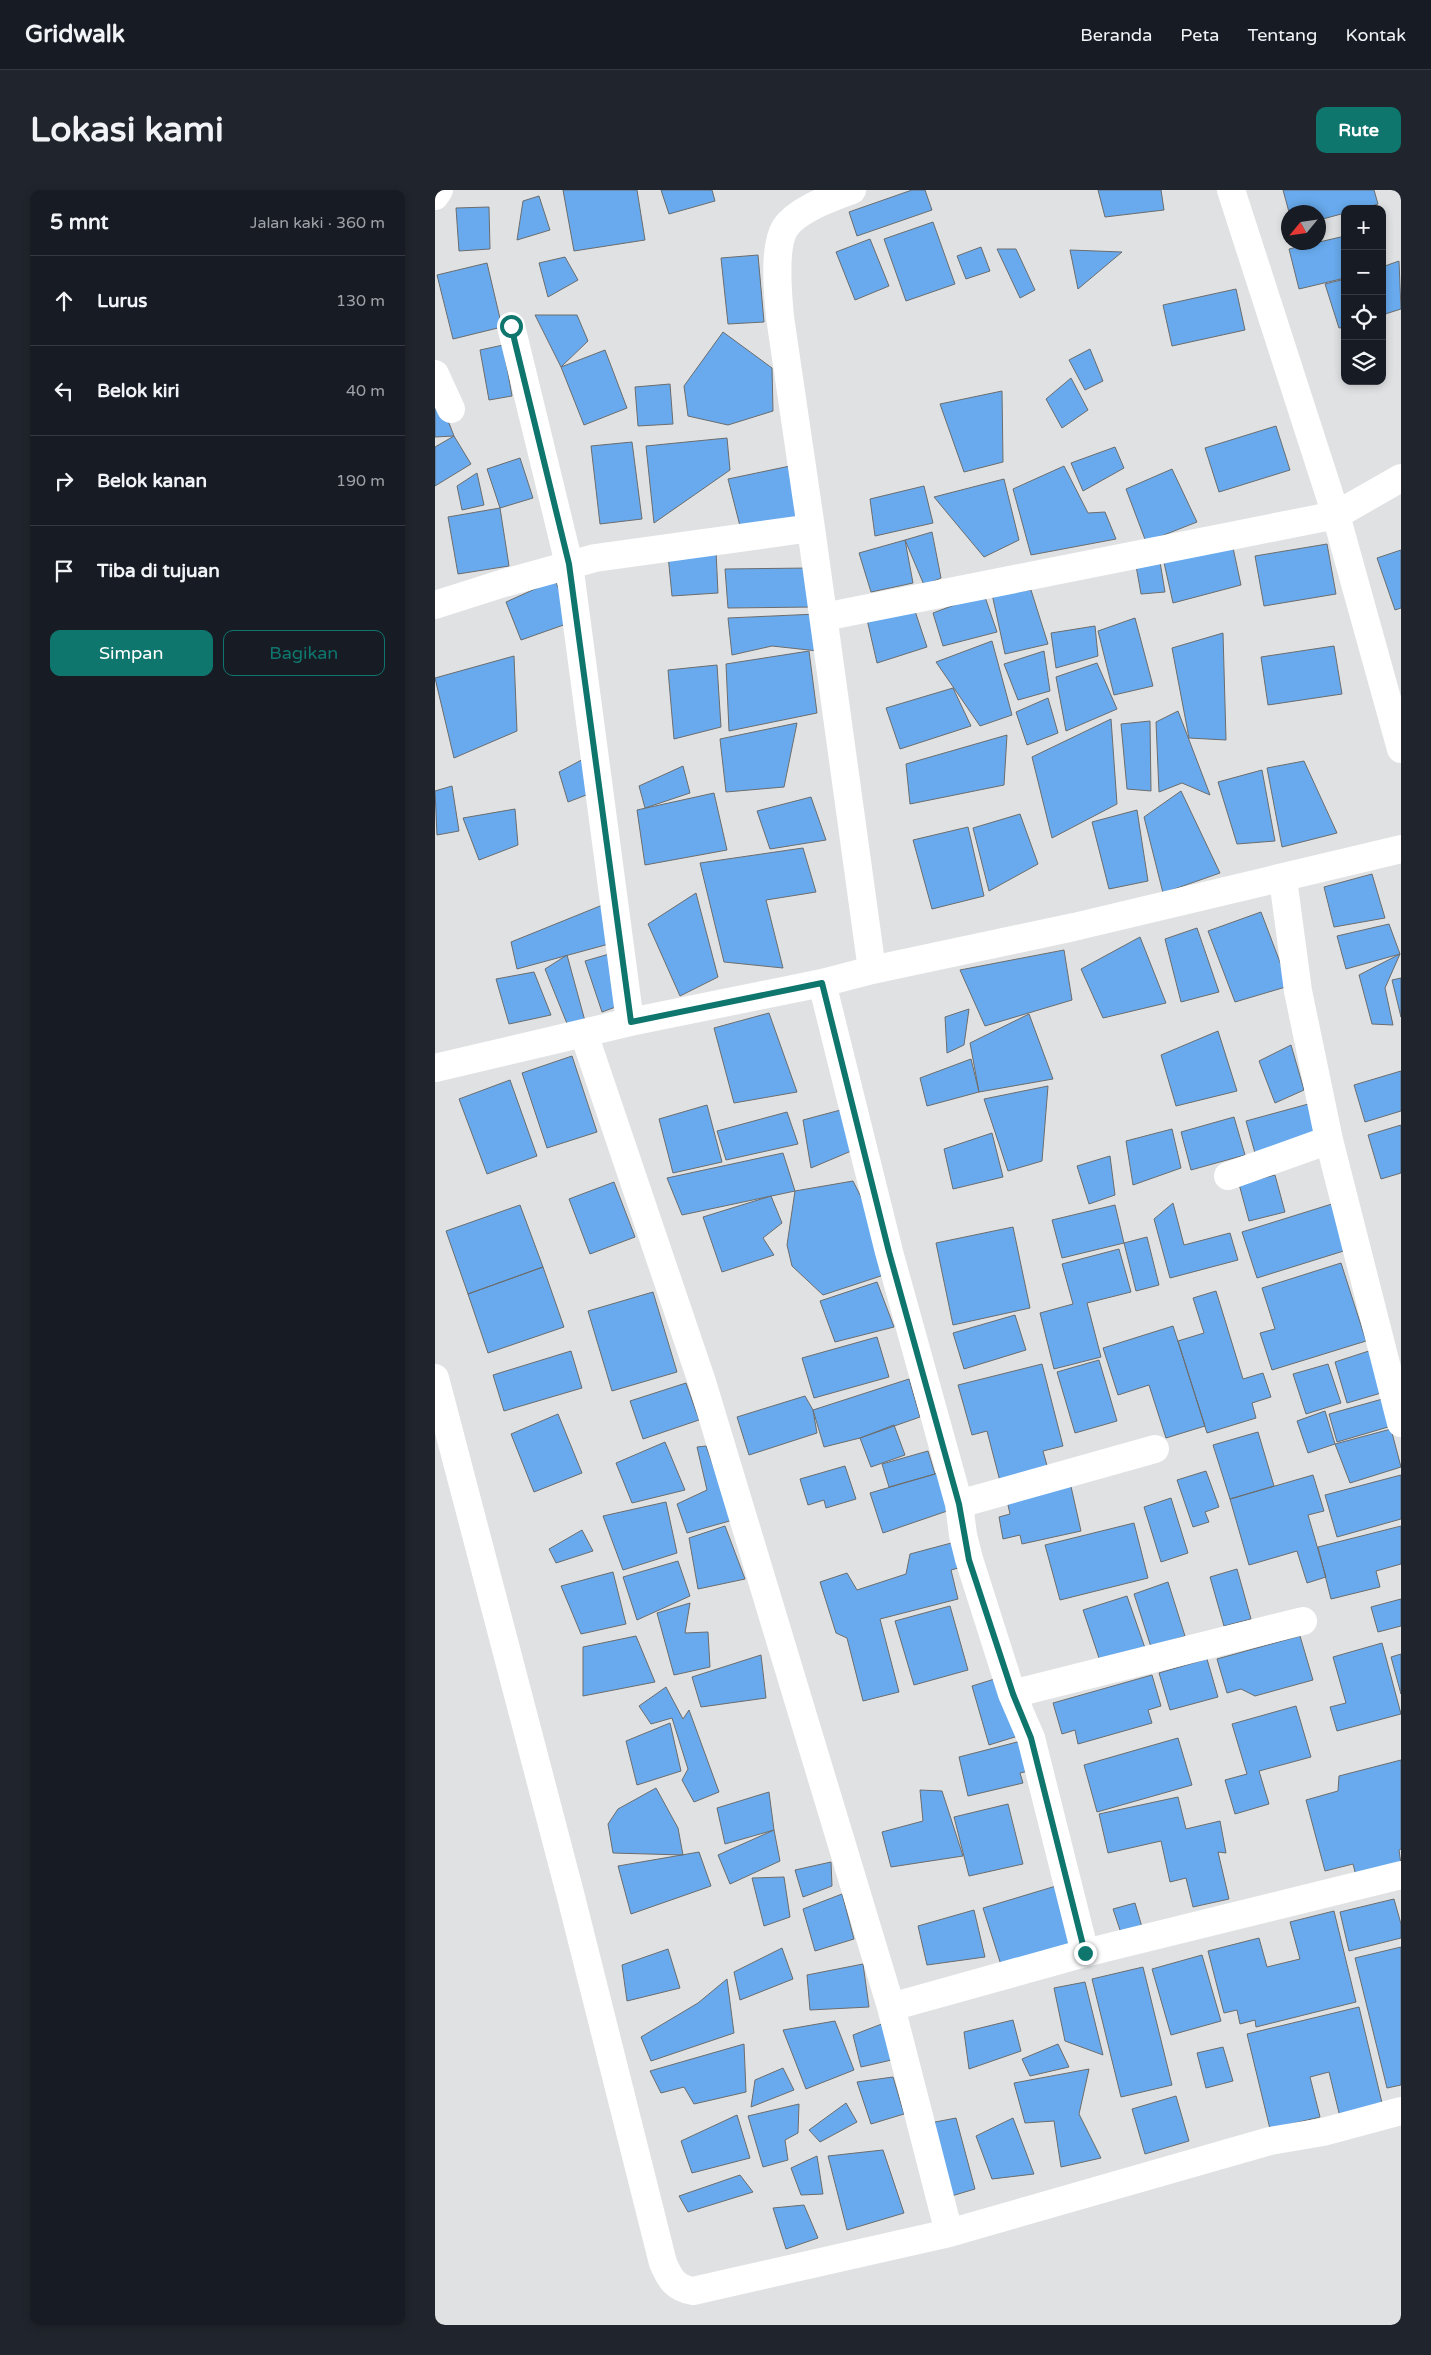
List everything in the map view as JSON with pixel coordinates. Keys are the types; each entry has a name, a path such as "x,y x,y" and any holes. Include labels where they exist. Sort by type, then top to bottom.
{"street":[{"path":"435,196 439,190"},
{"path":"852,190 804,211 785,228 778,257 780,317 824,617 872,970"},
{"path":"1231,190 1336,515 1401,749"},
{"path":"511,326 569,564 631,1022"},
{"path":"435,374 451,409"},
{"path":"824,617 1336,515 1401,478"},
{"path":"435,606 569,564 637,551 811,528"},
{"path":"435,1068 631,1022 822,983 872,970 1074,927 1401,849"},
{"path":"1283,878 1298,991 1329,1140 1401,1422"},
{"path":"822,983 889,1252 959,1504 969,1560 1013,1694 1033,1745 1085,1953"},
{"path":"584,1034 702,1382 891,2007 949,2233"},
{"path":"1228,1176 1329,1140"},
{"path":"435,1378 466,1489 661,2254 669,2279 681,2289 693,2291 949,2233 1269,2141 1323,2132 1401,2111"},
{"path":"959,1504 1155,1449"},
{"path":"1013,1694 1303,1621"},
{"path":"891,2007 1085,1953 1401,1875"}],"building":[{"path":"563,190 637,190 645,240 574,251"},
{"path":"661,190 712,190 715,201 669,214"},
{"path":"912,190 925,190 932,210 857,236 849,212"},
{"path":"1098,190 1161,190 1164,210 1105,217"},
{"path":"1283,190 1374,190 1378,204 1341,205 1341,214 1326,218 1326,205 1287,205"},
{"path":"539,196 550,230 517,240 523,201"},
{"path":"489,207 490,249 459,251 456,208"},
{"path":"933,222 955,284 906,301 884,239"},
{"path":"1341,237 1341,279 1299,289 1289,250 1326,250 1326,240"},
{"path":"870,239 889,286 855,300 836,252"},
{"path":"981,247 990,271 966,279 957,256"},
{"path":"997,249 1016,249 1035,290 1020,298"},
{"path":"1070,250 1122,252 1078,289"},
{"path":"758,255 764,322 728,324 721,258"},
{"path":"565,257 578,280 548,297 539,263"},
{"path":"1399,261 1401,309 1386,314 1386,295 1386,266"},
{"path":"487,263 502,327 453,339 437,275"},
{"path":"1341,280 1341,328 1339,328 1325,284"},
{"path":"1236,289 1245,330 1172,346 1163,305"},
{"path":"535,315 577,315 588,341 561,367"},
{"path":"723,332 772,368 773,411 728,425 688,416 684,386"},
{"path":"503,345 512,396 489,400 480,350"},
{"path":"1090,349 1103,381 1085,390 1069,360"},
{"path":"605,350 627,408 584,425 561,367"},
{"path":"1071,378 1088,410 1062,428 1046,399"},
{"path":"670,384 673,424 638,426 635,387"},
{"path":"435,387 454,436 435,437"},
{"path":"1002,391 1003,462 964,472 940,404"},
{"path":"1276,426 1290,470 1219,492 1205,448"},
{"path":"454,436 471,464 435,486 435,447"},
{"path":"727,438 730,470 654,523 646,446"},
{"path":"632,442 642,519 600,524 591,446"},
{"path":"1115,447 1124,468 1083,491 1071,463"},
{"path":"520,458 533,498 500,508 487,469"},
{"path":"790,466 796,517 740,526 728,479"},
{"path":"1064,466 1088,513 1105,512 1116,539 1031,555 1013,489"},
{"path":"1172,469 1197,522 1146,542 1126,489"},
{"path":"477,473 484,505 462,510 457,486"},
{"path":"1004,479 1019,540 984,557 934,497"},
{"path":"924,486 933,523 875,536 870,499"},
{"path":"500,508 509,566 458,574 448,517"},
{"path":"932,532 941,578 924,585 905,540"},
{"path":"905,540 913,583 871,592 859,553"},
{"path":"1232,543 1241,585 1173,603 1163,558"},
{"path":"1327,544 1336,594 1264,606 1255,556"},
{"path":"1401,550 1401,608 1395,610 1377,558"},
{"path":"716,551 718,593 672,596 668,555"},
{"path":"1159,556 1165,592 1141,594 1135,560"},
{"path":"810,568 815,607 728,608 725,569"},
{"path":"555,580 572,622 521,640 506,602"},
{"path":"1031,590 1048,644 1005,654 992,594"},
{"path":"984,594 997,632 943,646 933,613"},
{"path":"914,608 927,647 877,663 866,615"},
{"path":"817,614 818,651 772,646 732,655 728,618"},
{"path":"1135,618 1153,686 1114,695 1098,631"},
{"path":"1095,626 1098,656 1056,668 1051,633"},
{"path":"1223,633 1226,740 1189,738 1172,648"},
{"path":"992,641 1012,715 980,726 936,662"},
{"path":"1334,646 1342,694 1268,705 1261,657"},
{"path":"809,651 817,713 729,731 726,664"},
{"path":"1044,651 1050,691 1018,700 1004,664"},
{"path":"514,656 517,731 454,758 435,678"},
{"path":"1097,663 1117,709 1066,731 1056,677"},
{"path":"717,665 721,727 674,739 668,670"},
{"path":"953,688 971,726 900,749 886,708"},
{"path":"1048,698 1058,733 1027,745 1016,712"},
{"path":"1178,711 1210,795 1182,783 1159,792 1156,722"},
{"path":"1111,719 1117,804 1052,838 1032,757"},
{"path":"1150,721 1151,791 1127,789 1121,724"},
{"path":"797,723 784,787 726,792 720,739"},
{"path":"1007,735 1004,785 910,804 906,764"},
{"path":"589,756 594,792 568,802 559,772"},
{"path":"1304,761 1337,833 1282,847 1267,768"},
{"path":"683,766 690,793 645,808 639,786"},
{"path":"1262,770 1275,841 1237,844 1218,782"},
{"path":"452,786 459,831 437,835 435,791"},
{"path":"1181,791 1220,873 1163,893 1144,817"},
{"path":"714,793 727,850 645,865 637,810"},
{"path":"811,797 826,840 770,849 757,811"},
{"path":"515,809 518,845 479,860 463,818"},
{"path":"1137,810 1148,881 1109,889 1092,822"},
{"path":"1020,814 1038,864 989,891 973,828"},
{"path":"968,827 984,896 932,909 913,840"},
{"path":"803,848 816,892 766,900 783,968 724,962 700,863"},
{"path":"1372,874 1385,918 1334,927 1324,887"},
{"path":"696,893 718,977 680,996 648,924"},
{"path":"605,904 609,944 517,969 511,942"},
{"path":"1261,912 1289,986 1235,1002 1208,931"},
{"path":"1389,924 1400,954 1346,969 1337,936"},
{"path":"1197,928 1219,992 1181,1002 1165,939"},
{"path":"1140,937 1166,1003 1103,1018 1081,969"},
{"path":"1064,950 1072,1000 985,1026 960,970"},
{"path":"616,952 621,1005 602,1012 585,961"},
{"path":"1400,954 1385,988 1393,1025 1372,1024 1359,975"},
{"path":"567,955 585,1021 568,1026 545,969"},
{"path":"534,972 551,1015 509,1024 496,979"},
{"path":"1401,978 1401,1017 1392,980"},
{"path":"969,1009 964,1045 947,1053 945,1017"},
{"path":"769,1013 797,1092 734,1103 714,1028"},
{"path":"1029,1014 1053,1079 979,1092 970,1043"},
{"path":"1218,1031 1237,1091 1176,1106 1161,1055"},
{"path":"1291,1045 1304,1090 1275,1103 1259,1061"},
{"path":"572,1056 597,1132 547,1148 522,1073"},
{"path":"971,1059 979,1092 927,1106 920,1078"},
{"path":"1401,1071 1401,1111 1365,1122 1354,1085"},
{"path":"510,1080 537,1156 487,1174 459,1099"},
{"path":"1048,1086 1042,1161 1008,1171 984,1099"},
{"path":"1312,1103 1321,1135 1255,1153 1246,1121"},
{"path":"707,1105 722,1162 673,1173 659,1119"},
{"path":"848,1108 856,1149 811,1168 803,1120"},
{"path":"787,1112 798,1144 726,1160 717,1131"},
{"path":"1234,1117 1245,1155 1191,1170 1181,1132"},
{"path":"1401,1125 1401,1173 1381,1179 1368,1135"},
{"path":"1172,1129 1181,1168 1133,1185 1126,1141"},
{"path":"992,1133 1003,1177 953,1189 944,1149"},
{"path":"783,1153 795,1191 682,1215 667,1178"},
{"path":"1110,1156 1115,1195 1089,1204 1077,1166"},
{"path":"1275,1175 1285,1212 1249,1221 1239,1184"},
{"path":"853,1181 876,1227 890,1273 823,1295 792,1266 787,1245 795,1191"},
{"path":"614,1182 635,1237 590,1254 569,1199"},
{"path":"771,1196 782,1223 763,1238 774,1255 722,1272 703,1217"},
{"path":"1173,1203 1184,1245 1230,1233 1238,1260 1170,1278 1154,1219"},
{"path":"1335,1203 1350,1249 1257,1278 1242,1232"},
{"path":"520,1205 543,1267 468,1294 446,1231"},
{"path":"1115,1205 1124,1243 1062,1258 1052,1220"},
{"path":"1013,1227 1030,1308 953,1325 936,1243"},
{"path":"1147,1237 1159,1285 1136,1291 1124,1243"},
{"path":"1119,1249 1131,1292 1087,1303 1101,1357 1054,1369 1040,1313 1073,1304 1062,1264"},
{"path":"1341,1263 1366,1341 1272,1370 1260,1333 1275,1329 1262,1288"},
{"path":"543,1267 564,1327 488,1353 468,1294"},
{"path":"877,1282 894,1327 835,1342 820,1301"},
{"path":"1216,1291 1243,1379 1263,1373 1271,1397 1252,1403 1256,1418 1207,1433 1178,1341 1204,1333 1193,1298"},
{"path":"653,1292 677,1372 612,1391 588,1311"},
{"path":"1015,1315 1026,1350 964,1369 953,1333"},
{"path":"1173,1326 1205,1426 1166,1438 1149,1385 1118,1395 1103,1348"},
{"path":"877,1337 889,1377 814,1398 802,1358"},
{"path":"1375,1349 1388,1391 1347,1403 1335,1362"},
{"path":"571,1351 582,1388 504,1411 493,1375"},
{"path":"1099,1360 1117,1421 1075,1433 1057,1372"},
{"path":"1042,1364 1063,1446 1043,1451 1049,1473 1001,1485 987,1431 972,1435 958,1385"},
{"path":"1328,1364 1341,1403 1306,1414 1293,1374"},
{"path":"909,1379 920,1417 860,1438 824,1447 813,1410"},
{"path":"686,1383 699,1420 643,1439 630,1401"},
{"path":"805,1396 813,1410 817,1433 749,1455 737,1417"},
{"path":"1386,1398 1395,1425 1337,1442 1329,1414"},
{"path":"1325,1411 1335,1444 1308,1453 1297,1421"},
{"path":"558,1414 582,1473 534,1492 511,1434"},
{"path":"894,1425 905,1455 871,1467 860,1438"},
{"path":"1391,1429 1401,1467 1350,1483 1335,1444"},
{"path":"1258,1432 1274,1486 1230,1499 1213,1445"},
{"path":"665,1442 685,1490 632,1503 616,1463"},
{"path":"706,1446 733,1520 687,1533 677,1504 707,1490 697,1447"},
{"path":"928,1451 935,1474 889,1487 882,1464"},
{"path":"845,1466 856,1499 826,1508 824,1500 808,1505 800,1479"},
{"path":"940,1470 953,1509 883,1533 870,1493 935,1474"},
{"path":"1206,1471 1219,1507 1205,1512 1209,1522 1193,1527 1177,1480"},
{"path":"1313,1475 1324,1511 1308,1515 1326,1577 1307,1583 1297,1551 1249,1565 1230,1499"},
{"path":"1401,1475 1401,1519 1337,1537 1325,1495"},
{"path":"1070,1482 1081,1531 1022,1544 1020,1535 1003,1539 999,1517 1010,1514 1006,1496"},
{"path":"1171,1498 1188,1553 1161,1562 1144,1507"},
{"path":"666,1502 677,1553 623,1570 603,1516"},
{"path":"1134,1523 1148,1578 1060,1600 1045,1545"},
{"path":"725,1526 745,1579 698,1589 689,1538"},
{"path":"1401,1526 1401,1564 1376,1571 1380,1587 1331,1599 1318,1547"},
{"path":"582,1530 593,1551 556,1563 549,1549"},
{"path":"955,1542 962,1567 951,1570 958,1599 880,1619 899,1692 863,1701 847,1638 836,1633 820,1582 847,1573 857,1590 906,1574 910,1554"},
{"path":"678,1561 690,1596 637,1620 623,1577"},
{"path":"1237,1569 1251,1619 1224,1626 1210,1577"},
{"path":"613,1572 626,1624 581,1634 561,1586"},
{"path":"1168,1582 1185,1636 1151,1647 1134,1594"},
{"path":"1127,1596 1145,1648 1101,1664 1083,1610"},
{"path":"1401,1599 1401,1626 1378,1632 1371,1607"},
{"path":"690,1603 685,1633 708,1632 710,1667 674,1675 657,1613"},
{"path":"950,1606 968,1670 914,1685 895,1621"},
{"path":"636,1636 655,1682 583,1696 583,1647"},
{"path":"1300,1636 1313,1680 1255,1696 1241,1689 1227,1693 1217,1659"},
{"path":"1382,1643 1401,1714 1337,1731 1330,1707 1346,1703 1333,1657"},
{"path":"1401,1654 1401,1694 1391,1657"},
{"path":"761,1655 766,1698 701,1707 692,1677"},
{"path":"1207,1659 1218,1697 1170,1710 1159,1673"},
{"path":"1152,1675 1161,1706 1148,1710 1152,1723 1078,1744 1075,1730 1062,1734 1053,1703"},
{"path":"1001,1677 1018,1736 989,1745 972,1686"},
{"path":"666,1687 683,1719 689,1710 719,1792 694,1802 682,1780 688,1769 672,1718 651,1724 639,1706"},
{"path":"1296,1706 1311,1757 1259,1771 1269,1804 1235,1814 1225,1780 1247,1774 1232,1724"},
{"path":"670,1723 681,1771 637,1785 626,1741"},
{"path":"1178,1738 1192,1785 1097,1812 1084,1765"},
{"path":"1025,1740 1033,1770 1020,1773 1023,1783 968,1796 959,1757"},
{"path":"1401,1760 1401,1849 1399,1850 1401,1864 1356,1876 1353,1864 1325,1871 1306,1800 1338,1791 1339,1776"},
{"path":"656,1788 678,1828 683,1855 613,1853 608,1824 618,1809"},
{"path":"920,1790 942,1791 963,1856 891,1867 882,1832 923,1821"},
{"path":"769,1792 774,1830 725,1844 717,1808"},
{"path":"1178,1797 1186,1829 1220,1821 1226,1853 1218,1852 1229,1899 1193,1907 1186,1878 1170,1882 1161,1841 1108,1853 1099,1814"},
{"path":"1008,1804 1023,1864 969,1876 954,1817"},
{"path":"774,1830 780,1861 730,1884 718,1855"},
{"path":"699,1852 711,1886 631,1914 618,1866"},
{"path":"831,1862 832,1886 803,1897 795,1870"},
{"path":"784,1877 790,1917 764,1926 752,1878"},
{"path":"1056,1886 1073,1940 1069,1948 1002,1968 983,1908"},
{"path":"842,1894 854,1939 815,1951 803,1909"},
{"path":"1394,1899 1401,1924 1401,1938 1349,1951 1340,1912"},
{"path":"1135,1903 1142,1927 1121,1933 1113,1909"},
{"path":"974,1910 985,1957 927,1965 918,1926"},
{"path":"1334,1911 1356,2002 1256,2027 1255,2020 1240,2024 1237,2010 1224,2013 1208,1951 1259,1938 1267,1967 1300,1959 1290,1922"},
{"path":"1401,1947 1401,2085 1387,2088 1355,1958"},
{"path":"782,1948 793,1979 740,2000 734,1972"},
{"path":"668,1949 680,1988 627,2001 622,1965"},
{"path":"1202,1955 1221,2021 1171,2035 1152,1969"},
{"path":"863,1964 869,2007 810,2010 807,1975"},
{"path":"1143,1967 1172,2085 1121,2097 1092,1979"},
{"path":"727,1979 734,2033 651,2061 641,2037 698,2003"},
{"path":"1085,1982 1103,2055 1065,2041 1054,1988"},
{"path":"1359,2007 1383,2107 1340,2117 1329,2072 1310,2077 1320,2117 1270,2129 1247,2034"},
{"path":"1013,2020 1021,2051 969,2069 964,2032"},
{"path":"835,2021 854,2070 806,2089 783,2030"},
{"path":"887,2022 896,2059 861,2067 853,2035"},
{"path":"744,2044 746,2092 694,2104 684,2087 661,2093 650,2071"},
{"path":"1058,2044 1069,2067 1030,2076 1022,2059"},
{"path":"1223,2047 1233,2081 1206,2088 1197,2053"},
{"path":"783,2068 794,2090 751,2107 755,2080"},
{"path":"1089,2069 1079,2114 1101,2158 1061,2167 1054,2121 1025,2123 1014,2083"},
{"path":"893,2077 904,2114 871,2124 857,2082"},
{"path":"1176,2096 1189,2141 1145,2154 1132,2109"},
{"path":"846,2103 857,2122 820,2142 809,2130"},
{"path":"799,2104 798,2133 785,2140 788,2160 763,2167 748,2116"},
{"path":"737,2115 750,2158 692,2173 681,2141"},
{"path":"956,2118 975,2189 948,2197 930,2123"},
{"path":"1013,2118 1034,2174 992,2179 976,2136"},
{"path":"883,2150 904,2213 847,2230 828,2156"},
{"path":"817,2156 823,2194 801,2195 791,2168"},
{"path":"740,2175 753,2192 688,2212 679,2196"},
{"path":"804,2205 818,2238 786,2249 773,2208"}],"route":[{"path":"511,326 569,564 631,1022 822,983 889,1252 959,1504 969,1560 1013,1694 1031,1738 1085,1953"}]}
